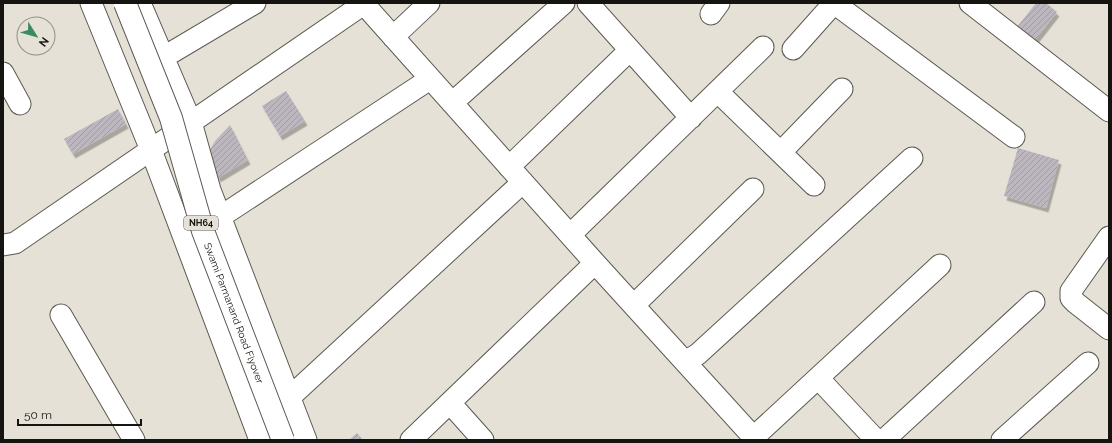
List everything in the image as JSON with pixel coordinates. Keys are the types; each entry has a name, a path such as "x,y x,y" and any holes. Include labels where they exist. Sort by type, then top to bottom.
{"highway":[{"name":"Swami Parmanand Road Flyover","path":"111,3 159,122 190,238 267,440"},
{"name":"Swami Parmanand Road Flyover","path":"125,3 171,118 203,231 283,440"}],"street":[{"path":"90,3 151,150 260,440"},
{"path":"140,3 191,122 210,190 306,440"},
{"path":"164,57 255,3"},
{"path":"3,245 15,243 364,3 595,263 755,439 818,378 940,265"},
{"path":"393,37 429,3"},
{"path":"452,102 564,3"},
{"path":"588,3 691,118"},
{"path":"793,49 834,3 1014,137"},
{"path":"970,3 1109,111"},
{"path":"570,235 763,47"},
{"path":"290,397 516,174 630,50"},
{"path":"3,73 20,104"},
{"path":"220,217 430,79"},
{"path":"781,152 842,89"},
{"path":"718,92 814,185"},
{"path":"686,362 698,354 912,158"},
{"path":"634,305 752,189"},
{"path":"1109,237 1071,291 1071,298 1109,329"},
{"path":"411,440 595,263"},
{"path":"884,440 1034,302"},
{"path":"61,315 134,440"},
{"path":"1002,440 1088,363"},
{"path":"818,378 876,440"},
{"path":"450,403 483,440"}],"building":[{"path":"1036,3 1046,3 1057,12 1035,40 1017,27"},
{"path":"286,91 305,121 280,136 262,106"},
{"path":"118,109 126,124 73,154 64,139"},
{"path":"230,125 248,160 218,178 211,160 210,150 215,141"},
{"path":"1018,148 1059,160 1046,208 1004,196"},
{"path":"357,433 363,440 349,440"}]}
